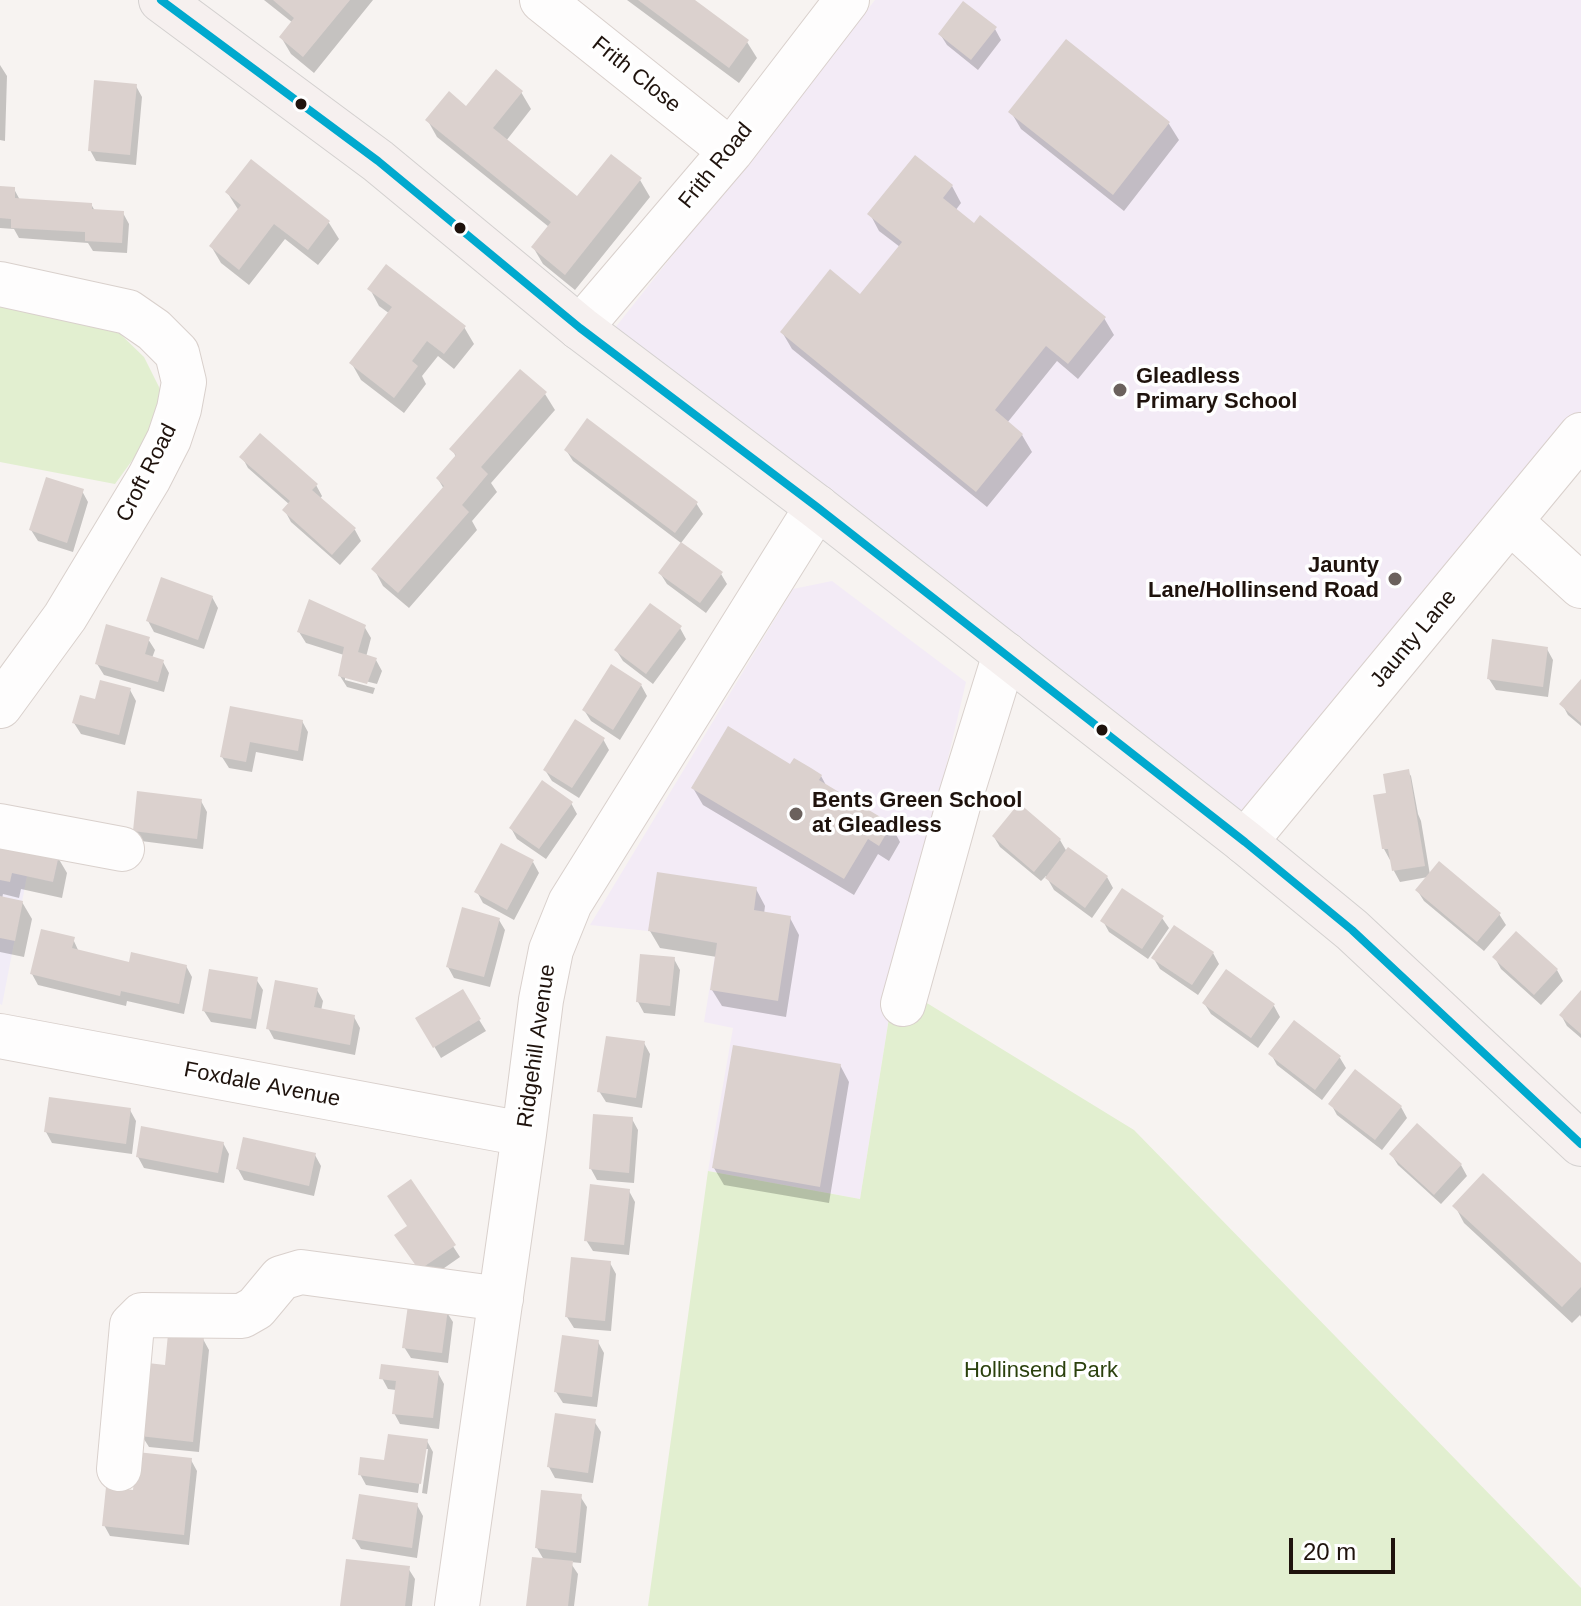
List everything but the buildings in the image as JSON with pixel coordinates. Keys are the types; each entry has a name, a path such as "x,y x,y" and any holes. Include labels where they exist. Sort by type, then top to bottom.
{"main road":[{"path":"161,0 378,161 580,328 817,507 1245,842 1352,930 1581,1144"}],"street":[{"name":"Frith Close","path":"542,0 731,151"},
{"name":"Frith Road","path":"580,328 731,151 847,0"},
{"name":"Croft Road","path":"0,284 128,312 154,330 177,353 184,382 169,439 149,478 65,617 0,706"},
{"name":"Jaunty Lane","path":"1245,842 1581,435"},
{"name":"Ridgehill Avenue","path":"457,1606 541,1000 551,950 570,903 817,507"},
{"path":"1511,522 1581,586"},
{"path":"903,1004 959,802 1005,654"},
{"path":"0,826 122,849"},
{"name":"Foxdale Avenue","path":"0,1036 524,1134"},
{"path":"119,1469 132,1325 142,1315 242,1316 256,1308 281,1278 301,1272 501,1299"}],"shaded area":[{"name":"Gleadless Primary School","path":"875,0 1581,0 1581,433 1245,842 599,348"},
{"name":"Bents Green School at Gleadless","path":"832,581 966,682 894,987 860,1199 708,1171 733,1028 704,1022 717,943 590,925 793,589"},
{"path":"0,816 59,855 53,882 27,876 2,1005 0,1004"}],"green space":[{"path":"0,298 113,327 144,357 160,389 155,429 115,484 0,462"},
{"name":"Hollinsend Park","path":"894,987 904,989 1134,1130 1581,1588 1581,1606 648,1606 708,1171 860,1199"}],"transit line":[{"path":"161,0 378,161 580,328 817,507 1245,842 1352,930 1581,1144"}],"place":[{"name":"Gleadless Primary School","path":"1120,390"},
{"name":"Jaunty Lane/Hollinsend Road","path":"1395,579"},
{"name":"Bents Green School at Gleadless","path":"796,814"}]}
